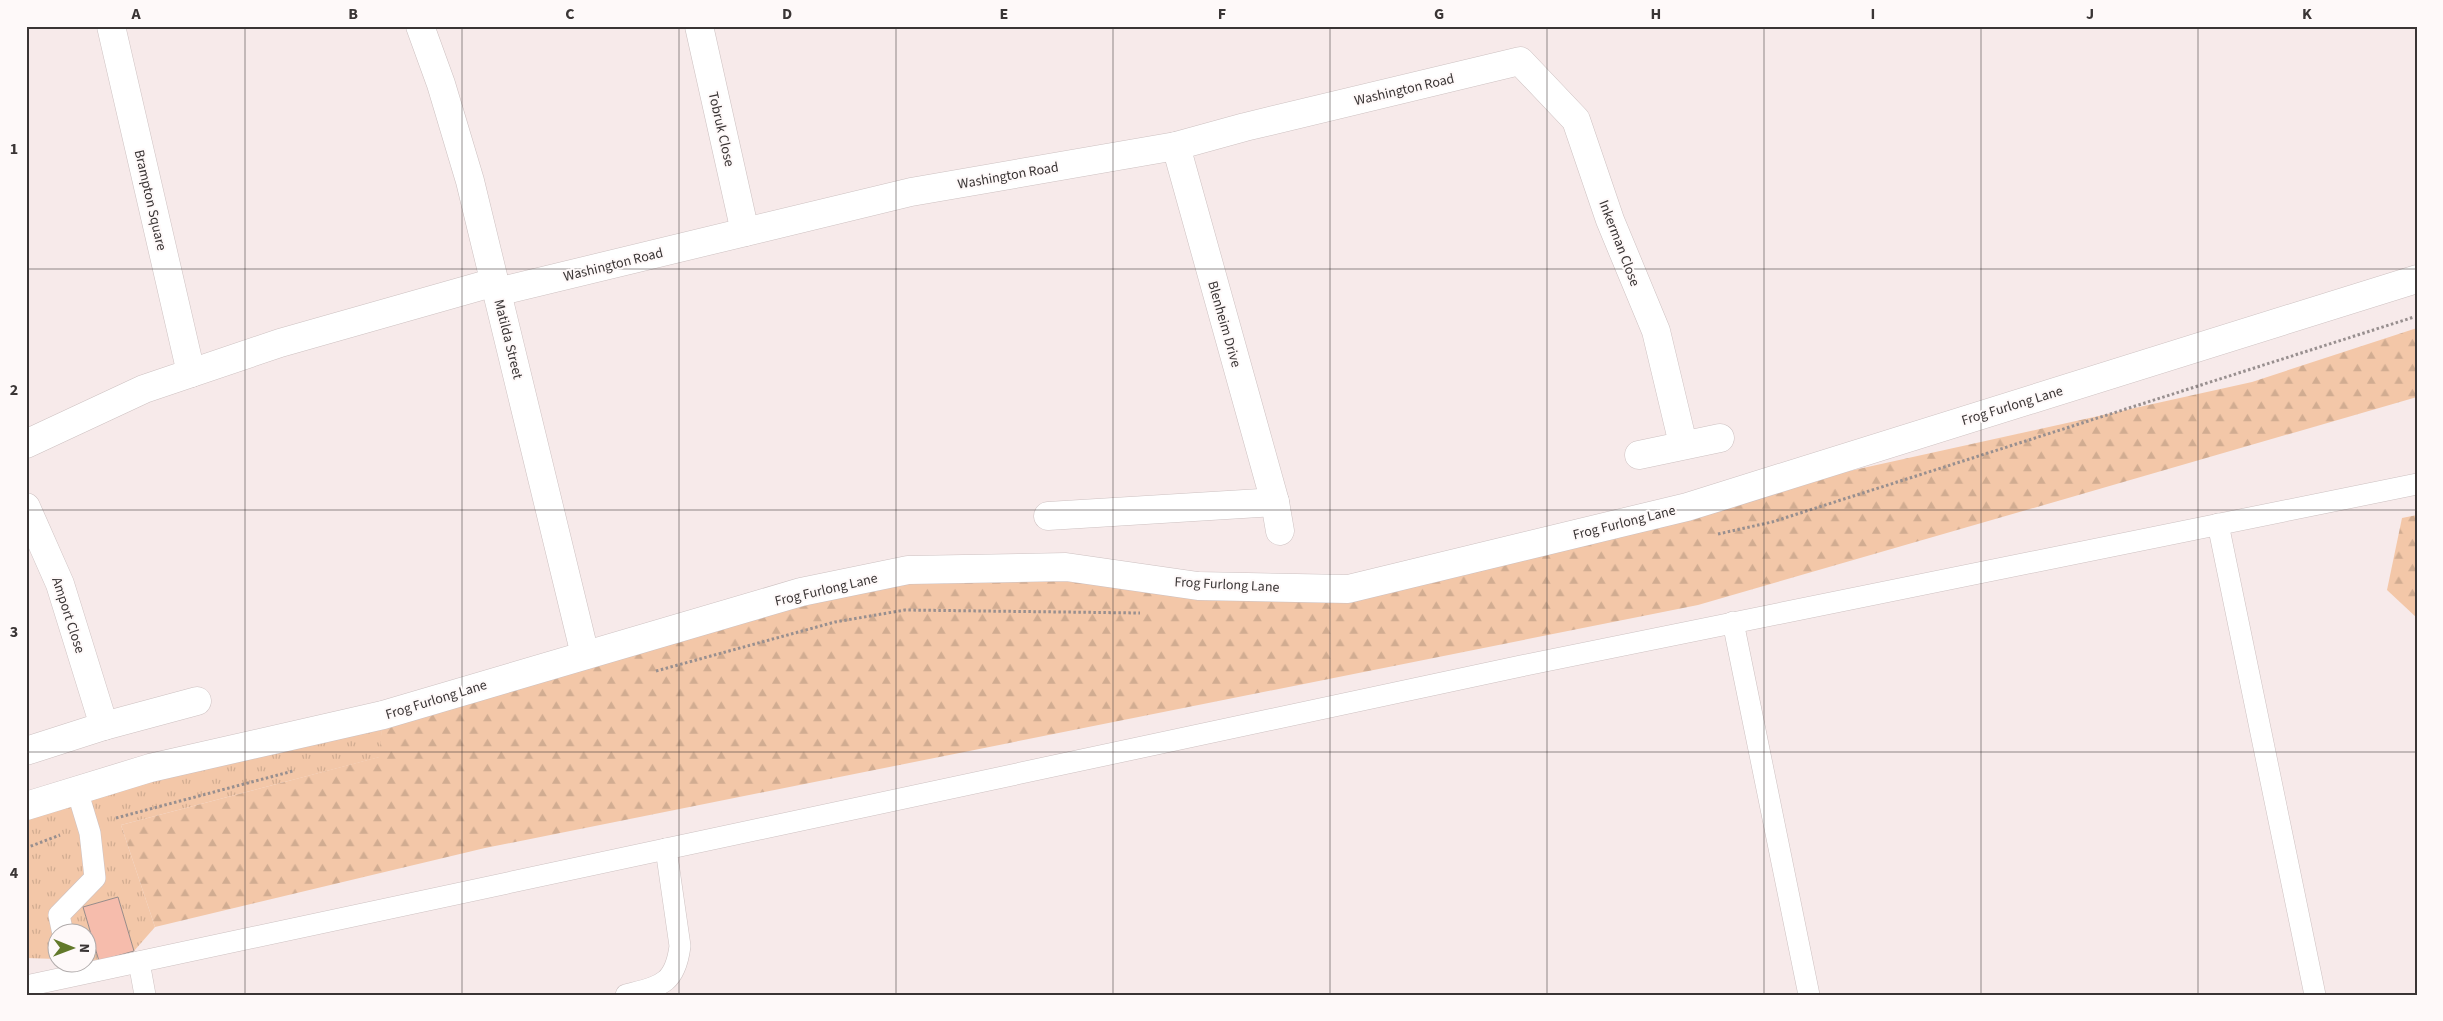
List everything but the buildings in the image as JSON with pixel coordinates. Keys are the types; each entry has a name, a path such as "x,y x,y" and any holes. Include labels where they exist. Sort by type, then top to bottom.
{"street":[{"name":"Brampton Square","path":"111,26 191,373"},
{"name":"Matilda Street","path":"420,26 457,136 496,287 585,655"},
{"name":"Tobruk Close","path":"699,26 745,232"},
{"name":"Washington Road","path":"496,287 745,232 912,192 1176,146 1244,127 1520,61"},
{"name":"Inkerman Close","path":"1520,61 1576,120 1610,220 1656,331 1683,444"},
{"name":"Blenheim Drive","path":"1176,146 1275,502 1280,531"},
{"name":"Frog Furlong Lane","path":"26,806 150,768 383,715 801,592 908,570 1066,566 1198,586 1348,588 1686,507 2417,278"},
{"path":"26,444 144,389 280,343 496,287"},
{"path":"1639,455 1683,444 1720,438"},
{"path":"1048,516 1275,502"},
{"name":"Amport Close","path":"26,507 60,584 104,726"},
{"path":"26,750 104,726 197,701"}],"lane":[{"path":"98,967 139,962 1733,622 2417,484"},
{"path":"2218,524 2315,995"},
{"path":"1733,622 1809,995"},
{"path":"61,924 59,915 95,878 90,833 77,790"},
{"path":"626,995 660,986 672,976 678,961 680,946 666,849"},
{"path":"139,962 145,995"},
{"path":"26,986 59,974"}],"green space":[{"path":"2417,328 2417,397 1698,605 485,848 155,927 121,825 379,757 383,715 908,570 1348,589 1687,507 2252,382"},
{"path":"2417,515 2417,618 2387,590 2402,518"},
{"path":"383,715 380,757 121,825 155,927 134,951 118,897 83,907 88,924 48,924 48,959 26,958 26,889 29,881 26,873 26,806"}]}
